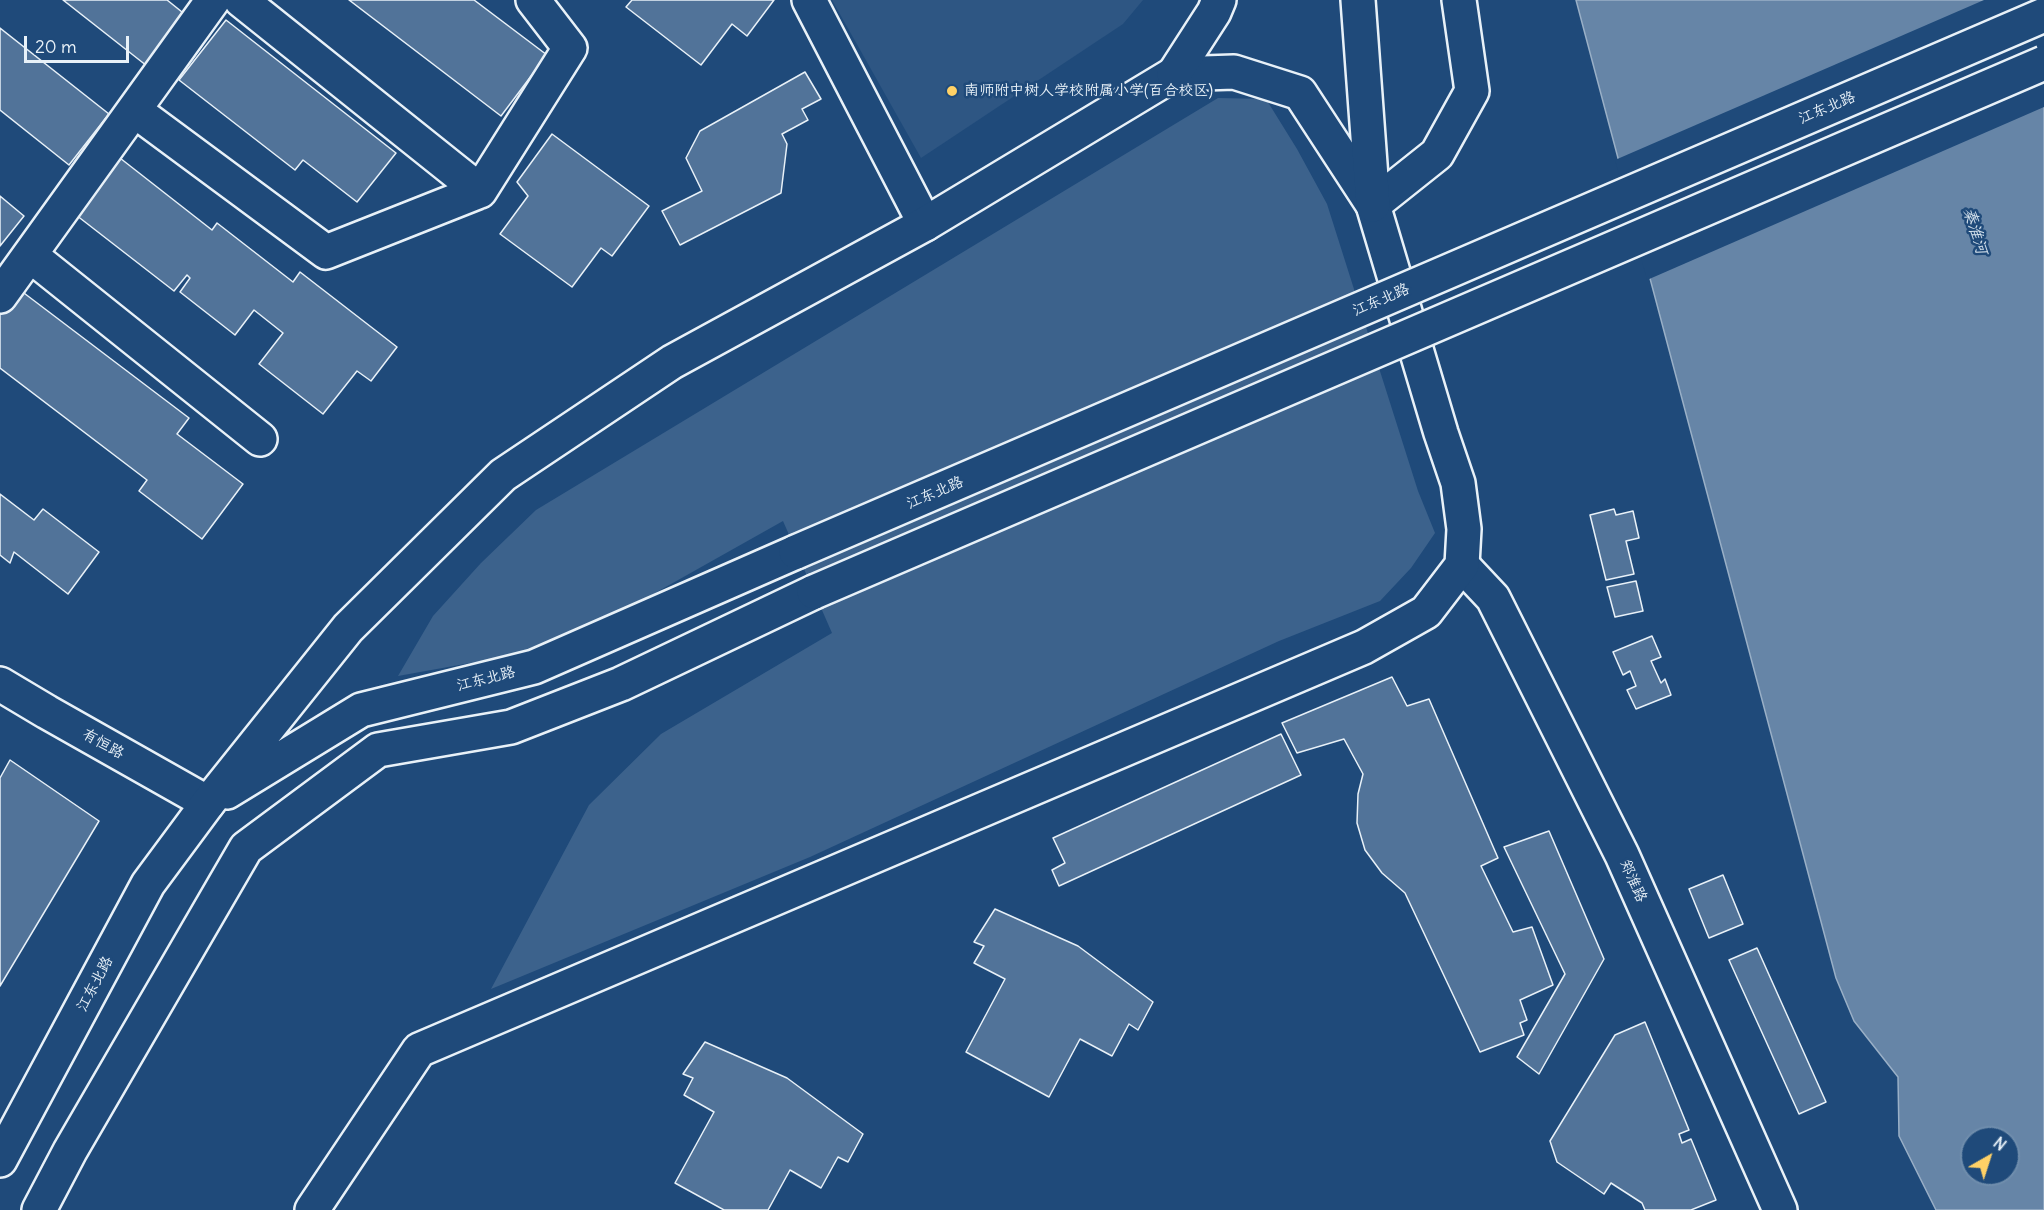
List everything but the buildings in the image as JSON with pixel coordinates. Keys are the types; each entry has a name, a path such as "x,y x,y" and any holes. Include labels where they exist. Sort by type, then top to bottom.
{"main road":[{"path":"0,296 213,0"},
{"path":"241,0 480,190"},
{"path":"134,110 326,252 480,190 570,48 533,0"},
{"path":"809,0 925,224"},
{"path":"208,803 348,628 503,475 672,362 925,224 1174,74 1214,12 1219,0"},
{"path":"312,1210 419,1050 1364,647 1426,612 1462,565 1464,529 1458,483 1441,434 1373,205 1358,0"},
{"path":"1373,205 1437,154 1473,91 1459,0"},
{"name":"江东北路","path":"0,1160 148,884 208,803 361,710 534,667 2044,15"},
{"path":"39,1210 70,1151 246,848 378,750 510,727 621,684 814,592 2044,63"},
{"path":"1174,74 1234,72 1300,93 1373,205"},
{"path":"30,255 260,439"},
{"name":"郑淮路","path":"1462,565 1492,598 1622,855 1780,1210"},
{"name":"有恒路","path":"0,684 208,803"}],"shaded area":[{"name":"南师附中树人学校附属小学(百合校区)","path":"832,0 1143,0 1123,24 921,158"},
{"path":"1218,98 1266,99 1327,204 1418,491 1435,533 1411,568 1380,601 1279,641 810,857 491,989 589,805 661,734 832,633 783,521 559,647 398,676 433,616 481,563 536,510"}],"water":[{"name":"秦淮河","path":"1576,0 2044,0 2044,1210 1936,1210 1899,1136 1898,1077 1854,1021 1836,978"}],"pier":[{"path":"1984,0 2044,0 2044,107 1647,280 1615,160"}],"place":[{"name":"南师附中树人学校附属小学(百合校区)","path":"952,91"}]}
